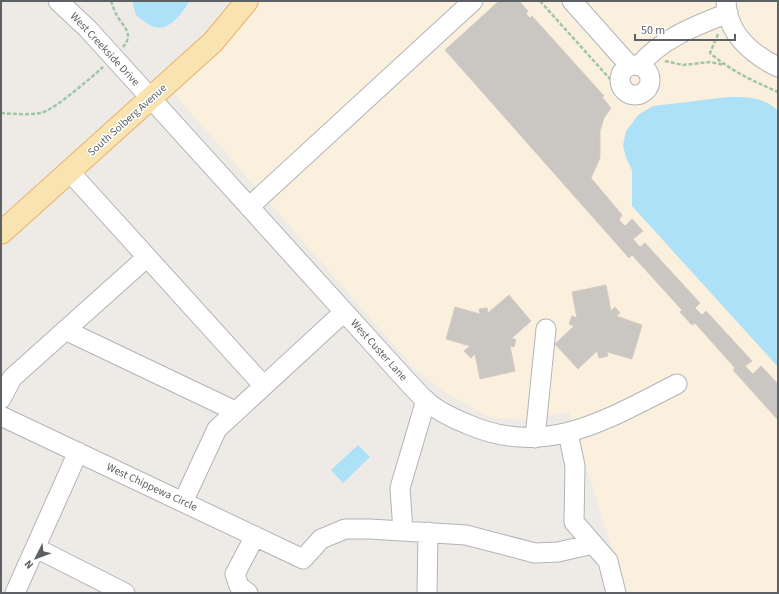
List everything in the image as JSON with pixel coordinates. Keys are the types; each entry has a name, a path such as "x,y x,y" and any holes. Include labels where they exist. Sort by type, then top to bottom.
{"main road":[{"name":"South Solberg Avenue","path":"1,233 213,42 247,1"}],"street":[{"name":"West Creekside Drive","path":"58,1 76,16 151,99"},
{"path":"249,207 473,1"},
{"path":"572,1 635,66 648,54 727,7 731,25 741,40 762,59 778,67"},
{"name":"West Custer Lane","path":"151,99 426,400 450,417 481,430 516,437 549,438 593,425 677,384"},
{"path":"69,171 146,258 263,385"},
{"path":"1,399 12,378 146,258"},
{"path":"183,502 217,429 344,312"},
{"path":"535,438 546,329"},
{"path":"65,330 235,411"},
{"path":"426,400 400,488 403,531 466,535 535,553 558,552 593,544"},
{"name":"West Chippewa Circle","path":"1,416 303,559 321,539 345,529 403,531"},
{"path":"568,432 575,466 574,522 608,562 616,593"},
{"path":"15,593 78,452"},
{"path":"426,593 428,532"},
{"path":"238,591 235,574 256,536"},
{"path":"36,548 125,593"}],"path":[{"path":"1,113 22,115 43,112 82,86 114,58 126,44 129,37 127,28 119,18 111,1"},
{"path":"724,65 749,80 778,92"}],"shaded area":[{"path":"259,1 778,1 778,593 626,593 569,412 522,420 489,417 444,392 413,367 171,90"}],"water":[{"path":"132,1 190,1 174,21 169,25 158,28 148,24 136,15"},
{"path":"728,97 761,100 773,106 778,111 778,367 632,206 632,170 626,158 623,145 626,131 638,115 653,106"},
{"path":"358,445 370,457 343,483 331,470"}],"building":[{"path":"499,1 519,1 528,11 526,14 530,18 532,16 604,96 602,97 611,108 604,118 600,131 600,158 591,178 622,215 619,220 625,226 632,219 643,231 633,239 640,247 645,243 700,303 695,308 702,315 706,311 752,361 745,366 753,374 761,366 778,384 778,420 733,370 735,368 695,323 692,325 680,312 682,310 632,255 629,258 445,50"},
{"path":"606,285 611,311 615,307 620,313 616,316 642,325 632,359 607,352 608,356 599,358 597,351 578,369 555,344 574,326 569,324 572,316 577,318 572,292"},
{"path":"509,295 531,321 512,338 516,340 514,347 510,346 515,371 480,379 475,354 471,358 464,351 470,346 446,339 455,307 480,314 479,309 487,308 488,313"}]}
